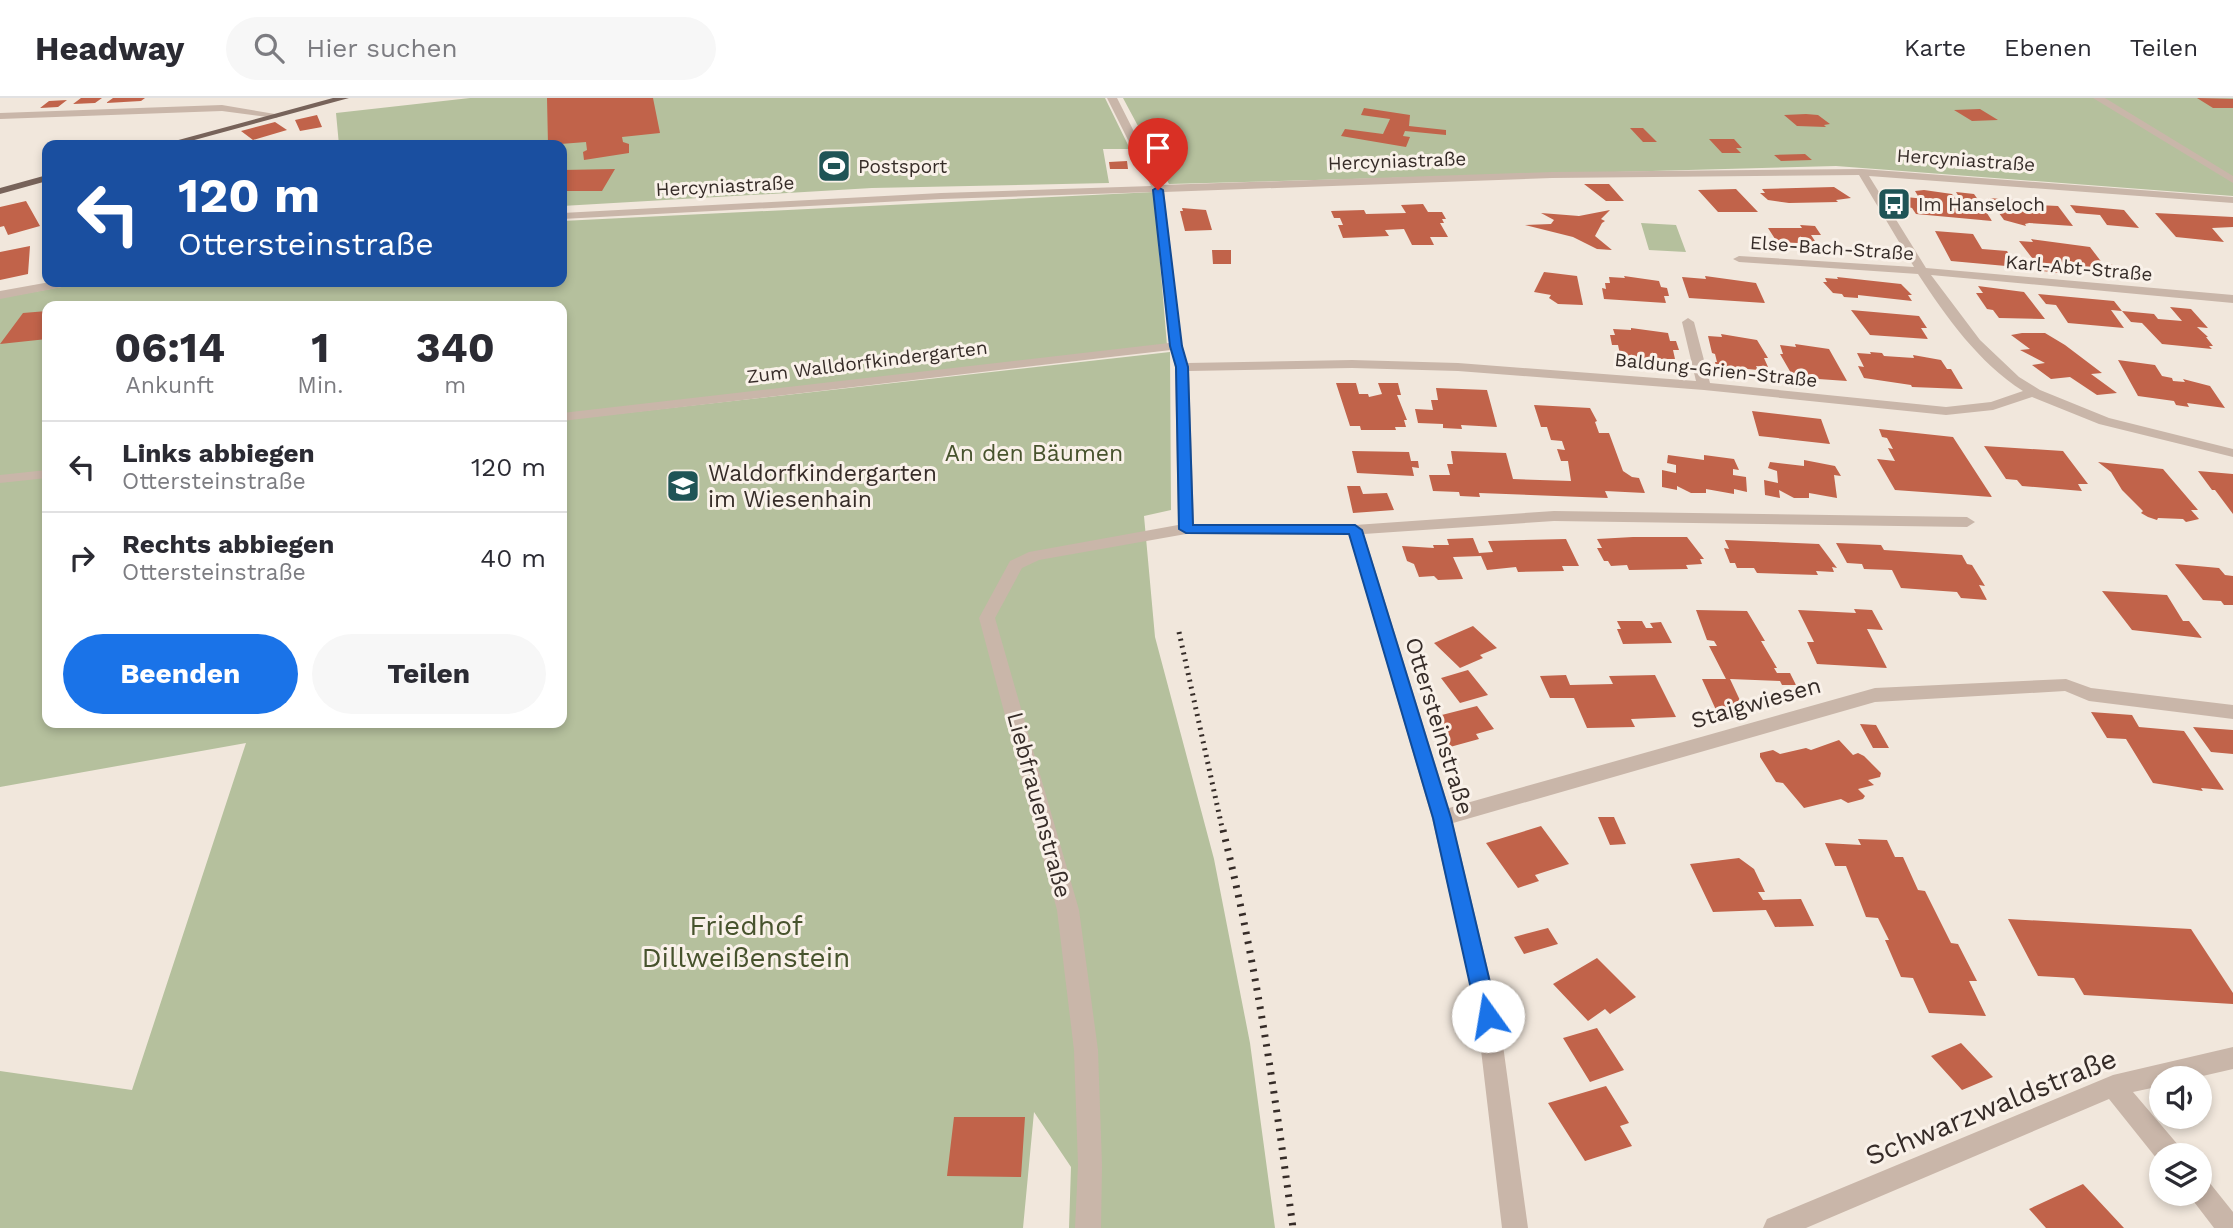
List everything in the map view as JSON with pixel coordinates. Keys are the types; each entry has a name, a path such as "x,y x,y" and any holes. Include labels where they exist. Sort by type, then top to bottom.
{"main road":[{"path":"184,140 344,98"},
{"path":"0,191 42,179"}],"street":[{"path":"1112,98 1158,190 1176,346 1182,367 1186,529 1355,530 1554,516 1967,522"},
{"path":"2098,98 2233,180"},
{"path":"0,116 222,108 276,115"},
{"path":"1862,172 1923,271 1969,335 1997,366 2032,392 2088,415 2233,453"},
{"name":"Hercyniastraße","path":"567,216 927,196 1552,175 1862,172 2233,200"},
{"name":"Else-Bach-Straße","path":"1739,259 1923,271"},
{"name":"Karl-Abt-Straße","path":"1923,271 2233,299"},
{"path":"0,295 42,287"},
{"path":"1688,323 1704,386"},
{"name":"Zum Walldorfkindergarten","path":"567,416 1176,346"},
{"name":"Baldung-Grien-Straße","path":"1182,367 1352,364 1458,367 1704,386 1946,411 1993,406 2032,392"},
{"path":"0,479 42,475"},
{"name":"Liebfrauenstraße","path":"1088,1228 1090,1165 1086,1050 1068,910 987,618 1016,565 1035,556 1186,529"},
{"name":"Ottersteinstraße","path":"1355,530 1442,818 1488,1016 1515,1228"},
{"name":"Staigwiesen","path":"1442,818 1875,695 2066,685 2089,694 2233,712"},
{"name":"Schwarzwaldstraße","path":"1776,1228 2113,1086 2233,1058"},
{"path":"2113,1086 2160,1143"},
{"path":"2212,1206 2230,1228"}],"green space":[{"name":"Postsport","path":"470,98 1105,98 1130,149 1103,149 1109,183 872,188 567,206 567,140 339,140 336,113"},
{"path":"1123,98 2233,98 2233,196 1836,166 1169,184"},
{"path":"1154,192 1167,345 567,413 567,301 42,301 42,472 0,476 0,298 61,287 567,287 567,221"},
{"path":"1641,223 1676,225 1686,252 1649,250"},
{"name":"Friedhof Dillweißenstein","path":"1170,352 1171,510 1144,516 1155,637 1214,859 1250,1043 1275,1228 1069,1228 1071,1167 1034,1112 1023,1228 0,1228 0,1071 132,1090 246,743 0,787 0,482 42,477 42,728 567,728 567,419"}],"building":[{"path":"81,98 102,98 95,103 73,104"},
{"path":"113,98 145,98 141,101 106,103"},
{"path":"547,98 653,98 660,133 622,137 623,142 629,144 629,153 584,160 586,142 567,144 567,140 548,140"},
{"path":"2197,98 2233,99 2233,108 2213,108"},
{"path":"67,100 58,107 40,108 49,101"},
{"path":"1364,108 1410,115 1409,126 1446,130 1446,135 1405,131 1403,136 1410,137 1406,147 1341,136 1345,129 1383,134 1390,119 1361,115"},
{"path":"1980,109 1998,120 1972,121 1954,110"},
{"path":"317,115 322,127 300,131 295,120"},
{"path":"1784,115 1818,115 1830,124 1824,125 1826,127 1797,126"},
{"path":"275,122 287,130 253,140 241,131"},
{"path":"1630,128 1643,128 1657,142 1643,142"},
{"path":"1709,139 1734,139 1742,148 1736,148 1741,153 1722,153"},
{"path":"1805,154 1812,160 1781,161 1774,155"},
{"path":"1127,161 1128,169 1110,169 1109,162"},
{"path":"615,169 602,191 567,191 567,170"},
{"path":"1584,184 1609,184 1624,201 1606,201"},
{"path":"1834,187 1851,198 1836,200 1838,202 1789,203 1768,200 1760,193 1765,193 1762,189"},
{"path":"1736,189 1758,212 1718,212 1698,190"},
{"path":"1915,191 1952,194 1956,199 1949,199 1951,201 1970,203 1985,210 1992,221 1916,214 1908,207 1906,197 1925,199"},
{"path":"1956,192 1974,194 1979,201 1961,200"},
{"path":"1988,198 2017,200 2020,204 2058,206 2073,226 2029,223 2025,224 2026,226 2004,220"},
{"path":"26,201 40,226 8,235 4,226 0,227 0,207"},
{"path":"1423,204 1428,212 1442,212 1446,219 1442,219 1444,223 1440,223 1448,237 1430,237 1434,245 1412,245 1404,229 1385,230 1389,236 1343,238 1338,225 1343,225 1340,218 1334,218 1331,211 1406,213 1401,205"},
{"path":"2070,205 2124,210 2139,228 2107,225 2100,215 2076,213"},
{"path":"1182,208 1206,210 1212,230 1185,231 1180,211 1183,211"},
{"path":"1610,210 1601,219 1605,221 1595,236 1612,250 1597,249 1573,237 1525,225 1551,224 1554,220 1541,213 1579,216"},
{"path":"2155,213 2233,217 2233,227 2212,228 2224,242 2176,237"},
{"path":"1800,225 1815,226 1821,235 1811,235 1817,244 1777,242 1768,228 1802,228"},
{"path":"1935,231 1973,234 1982,249 2007,251 2017,267 1951,261"},
{"path":"2031,239 2090,247 2103,264 2113,265 2120,274 2076,266 2079,269 2067,268 2071,274 2042,271 2019,241 2033,242"},
{"path":"30,246 28,274 0,280 0,252"},
{"path":"1212,250 1231,250 1231,264 1213,264"},
{"path":"1544,272 1577,276 1583,305 1558,304 1549,298 1551,295 1534,292"},
{"path":"1624,276 1659,281 1661,287 1667,288 1669,296 1664,296 1666,303 1604,299 1602,288 1606,289 1605,283 1610,283 1609,277 1625,278"},
{"path":"1705,276 1756,283 1765,303 1689,298 1682,277 1706,279"},
{"path":"1837,277 1901,284 1912,295 1908,295 1912,301 1858,295 1858,298 1844,297 1842,294 1833,293 1823,282 1827,282 1825,278 1838,279"},
{"path":"1978,286 2024,292 2045,319 1999,318 1993,310 1987,309 1976,293 1983,293"},
{"path":"2038,294 2114,301 2122,311 2111,310 2124,328 2068,323 2056,305 2046,304"},
{"path":"2170,307 2191,309 2208,328 2197,327 2208,337 2212,349 2162,344 2142,323 2131,322 2122,311 2154,314 2158,319 2182,321"},
{"path":"1851,310 1919,316 1927,328 1921,328 1928,339 1870,335"},
{"path":"42,311 42,340 0,344 23,313"},
{"path":"1631,328 1668,333 1670,341 1676,341 1679,350 1673,350 1675,359 1621,359 1618,345 1612,345 1610,335 1615,335 1613,329"},
{"path":"2045,333 2065,345 2102,373 2091,374 2117,393 2097,395 2070,377 2051,379 2032,365 2045,363 2020,350 2030,349 2011,335"},
{"path":"1721,334 1757,340 1768,358 1764,358 1768,367 1756,366 1758,370 1716,366 1715,354 1712,353 1708,336 1722,337"},
{"path":"1795,344 1829,349 1847,381 1804,378 1791,373 1780,354 1783,354 1780,345 1796,347"},
{"path":"1870,352 1882,353 1884,356 1914,358 1913,355 1941,360 1947,369 1951,369 1963,389 1912,387 1864,378 1858,366 1864,367 1857,353 1871,354"},
{"path":"2118,360 2155,365 2162,376 2172,378 2173,381 2185,382 2183,379 2210,386 2225,408 2187,403 2189,407 2176,405 2174,401 2138,396"},
{"path":"1336,383 1356,383 1359,394 1368,394 1369,397 1382,394 1378,383 1398,383 1401,395 1397,395 1407,420 1404,420 1406,427 1395,427 1396,430 1361,430 1360,426 1350,426"},
{"path":"1436,388 1487,390 1497,427 1461,425 1462,429 1443,428 1443,424 1418,423 1415,409 1433,410 1431,400 1438,400"},
{"path":"1534,405 1590,408 1597,421 1595,422 1599,433 1609,433 1623,471 1639,478 1645,493 1605,491 1608,498 1479,493 1480,497 1460,496 1459,492 1433,491 1429,475 1450,475 1447,464 1453,464 1451,451 1506,453 1513,479 1571,481 1568,461 1561,461 1557,449 1565,450 1562,441 1551,440 1547,427 1541,427"},
{"path":"1752,411 1821,419 1830,444 1759,436"},
{"path":"1879,429 1953,437 1992,497 1895,490 1877,459 1895,461 1888,448 1893,449 1887,438 1882,437"},
{"path":"1984,446 2063,451 2088,484 2078,484 2082,491 2022,486 2017,480 2006,479"},
{"path":"1352,451 1409,452 1411,461 1418,461 1419,468 1412,467 1414,476 1357,473"},
{"path":"1668,455 1704,460 1704,455 1734,459 1739,470 1733,469 1733,475 1746,477 1747,492 1734,489 1734,494 1706,489 1706,493 1691,493 1677,486 1677,490 1662,487 1662,470 1676,473 1676,465 1667,463"},
{"path":"1804,460 1835,466 1841,476 1834,475 1837,498 1809,493 1809,498 1794,498 1779,490 1780,498 1765,495 1764,480 1778,483 1777,471 1768,468 1770,462 1804,466"},
{"path":"2098,462 2163,469 2198,510 2191,510 2199,519 2186,522 2183,519 2157,520 2148,517 2141,513 2143,511 2122,490 2111,472"},
{"path":"2198,471 2233,474 2233,514 2215,490 2212,490"},
{"path":"1347,486 1360,486 1363,494 1387,493 1394,510 1353,513"},
{"path":"1687,537 1704,559 1700,559 1702,564 1686,565 1688,569 1629,570 1627,565 1611,566 1608,561 1604,561 1597,548 1602,548 1597,539"},
{"path":"1473,538 1479,553 1493,552 1488,541 1566,539 1579,566 1562,566 1564,571 1518,572 1516,567 1487,570 1481,556 1453,557 1463,579 1438,580 1434,576 1419,577 1414,564 1407,561 1402,546 1434,548 1433,545 1449,545 1447,539"},
{"path":"1725,540 1819,544 1837,568 1832,567 1834,572 1816,571 1818,575 1757,573 1754,568 1737,568 1735,563 1730,563 1724,548 1729,549"},
{"path":"1836,543 1881,545 1884,550 1962,555 1985,586 1979,585 1987,600 1961,598 1957,592 1901,588 1892,570 1864,569 1862,564 1847,563"},
{"path":"2175,564 2219,568 2225,575 2233,576 2233,605 2203,600"},
{"path":"2102,591 2167,595 2183,621 2189,621 2202,638 2132,630"},
{"path":"1854,609 1872,610 1883,630 1867,629 1887,668 1817,664 1807,642 1814,642 1798,610 1856,613"},
{"path":"1696,610 1747,611 1765,641 1761,641 1777,668 1774,668 1777,673 1790,673 1796,685 1782,685 1780,681 1730,679 1745,711 1716,710 1702,679 1726,679 1709,646 1717,646 1714,641 1707,640"},
{"path":"1617,621 1642,621 1646,628 1653,628 1650,623 1661,622 1672,643 1623,644"},
{"path":"1473,626 1497,648 1480,655 1483,658 1460,668 1434,643"},
{"path":"1468,670 1488,695 1460,703 1441,678"},
{"path":"1566,675 1570,685 1613,684 1609,676 1655,675 1676,717 1631,719 1635,727 1587,728 1574,698 1550,698 1540,676"},
{"path":"1477,706 1494,729 1476,734 1479,739 1450,747 1430,718"},
{"path":"2091,712 2132,715 2139,727 2184,731 2224,790 2201,788 2203,791 2153,783 2126,739 2107,738"},
{"path":"1860,724 1876,725 1889,748 1873,748"},
{"path":"2193,727 2233,730 2233,754 2211,752"},
{"path":"1839,740 1853,755 1858,753 1864,756 1881,773 1880,777 1868,780 1874,785 1858,789 1865,796 1863,799 1848,803 1841,799 1804,808 1783,783 1776,782 1760,757 1760,753 1773,750 1780,754 1806,748 1811,750"},
{"path":"1598,817 1614,817 1626,844 1610,845"},
{"path":"1541,826 1569,864 1535,875 1539,881 1518,888 1486,843"},
{"path":"1858,839 1887,840 1895,857 1903,857 1918,890 1925,891 1951,943 1958,944 1977,981 1969,981 1986,1016 1929,1013 1913,978 1901,977 1885,940 1889,940 1878,918 1866,917 1846,866 1835,866 1825,843 1861,845"},
{"path":"1739,858 1754,869 1765,892 1758,892 1763,900 1801,899 1814,926 1775,927 1766,910 1713,912 1690,864"},
{"path":"2008,919 2191,929 2233,993 2233,1004 2084,995 2074,978 2038,976"},
{"path":"1548,928 1558,944 1524,954 1514,937"},
{"path":"1597,958 1636,997 1610,1014 1605,1009 1588,1021 1553,984"},
{"path":"1597,1028 1624,1070 1590,1082 1563,1038"},
{"path":"1961,1043 1993,1077 1962,1090 1931,1056"},
{"path":"1606,1086 1629,1123 1620,1126 1632,1146 1585,1161 1548,1103"},
{"path":"954,1117 1025,1117 1021,1177 947,1176"},
{"path":"2083,1184 2124,1228 2046,1228 2029,1209"}],"railway":[{"path":"1179,632 1223,832"},
{"path":"1223,830 1255,978 1293,1228"}],"place":[{"name":"Postsport","path":"834,166"},
{"name":"Im Hanseloch","path":"1894,204"},
{"name":"Waldorfkindergarten im Wiesenhain","path":"683,486"}],"route":[{"path":"1158,190 1176,346 1182,367 1186,529 1355,530 1442,818 1488,1016"}],"park label":[{"name":"An den Bäumen","path":"1034,453"}]}
